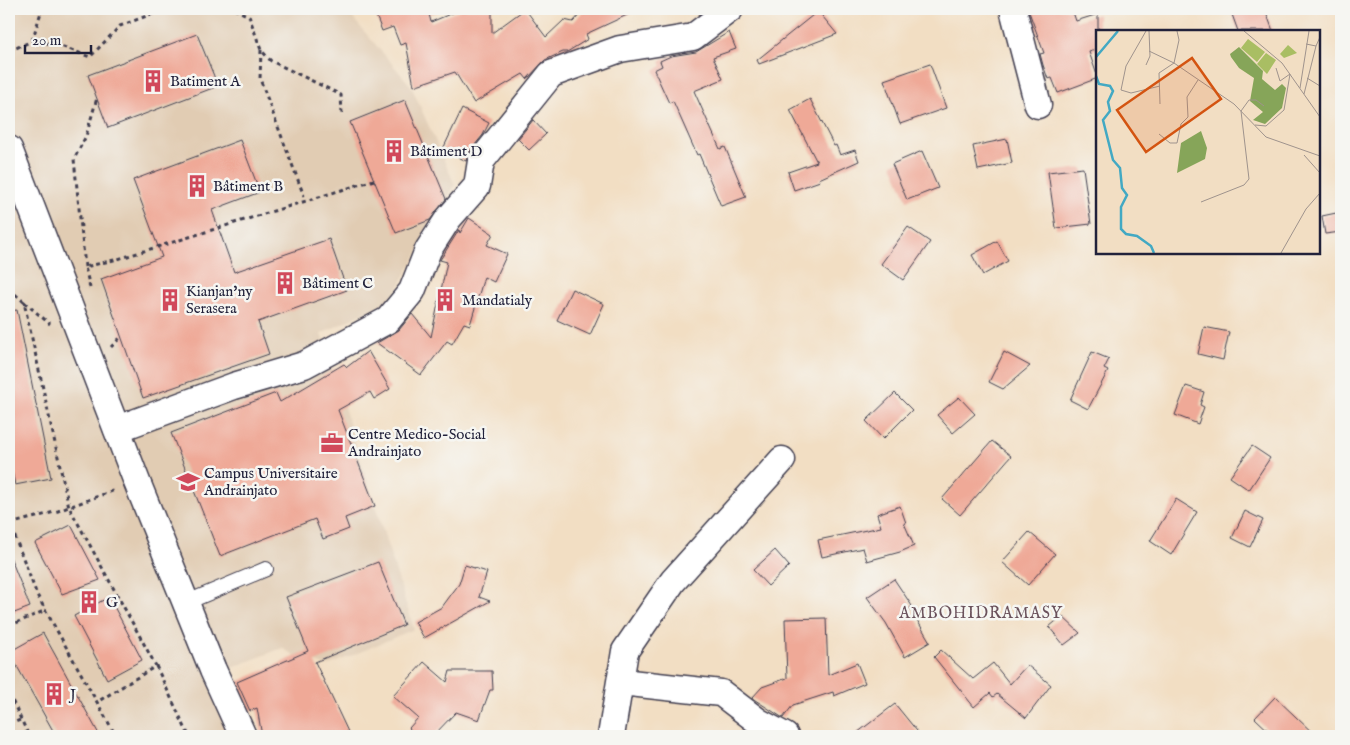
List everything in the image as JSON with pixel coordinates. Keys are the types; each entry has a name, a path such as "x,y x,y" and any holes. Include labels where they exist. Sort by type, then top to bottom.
{"street":[{"path":"116,429 234,386 304,365 388,320 412,291 428,250 448,219 477,186 481,161 551,74 620,49 693,37 730,9"},
{"path":"1013,9 1038,105"},
{"path":"9,149 137,482 185,602 243,736"},
{"path":"611,736 625,651 673,581 782,460"},
{"path":"621,682 721,693 759,722 785,736"}],"lane":[{"path":"185,602 266,570"}],"path":[{"path":"32,41 42,9"},
{"path":"9,50 32,41 58,45 90,57 120,26 165,9"},
{"path":"234,9 249,16 261,50 260,79 304,196"},
{"path":"261,50 271,61 341,95 342,114"},
{"path":"92,295 85,267 74,159 86,136 96,98"},
{"path":"85,267 136,254 374,180"},
{"path":"9,289 24,302 69,507 156,666 189,736"},
{"path":"116,736 37,595 9,522 69,507 137,482"},
{"path":"9,626 46,610"},
{"path":"97,702 156,666"},
{"path":"9,694 20,720 30,736"},
{"path":"9,725 20,720"}],"shaded area":[{"name":"Campus Universitaire Andrainjato","path":"9,9 345,9 411,86 455,185 392,299 321,334 414,629 327,666 294,655 282,648 212,676 233,736 9,736"}],"building":[{"path":"386,9 437,9 437,12 429,14 431,22 462,9 492,9 492,33 525,9 546,37 564,20 573,22 585,9 640,9 586,34 588,39 567,52 545,60 527,79 523,74 474,103 455,72 414,86 406,43 400,45 393,27 382,31 375,13"},
{"path":"1028,9 1072,9 1076,21 1098,14 1096,50 1089,52 1096,72 1096,79 1058,93 1052,78 1048,79 1043,65 1040,54 1044,53"},
{"path":"1230,9 1265,9 1273,30 1238,30"},
{"path":"818,11 837,34 759,64 757,60"},
{"path":"729,32 736,49 713,57 723,79 694,91 720,149 725,147 746,197 721,206 699,154 697,155 673,101 669,103 654,70 662,66 660,61 671,56 696,52"},
{"name":"Batiment A","path":"197,34 218,86 108,128 88,75"},
{"path":"930,64 946,108 900,124 884,80"},
{"path":"810,99 840,155 855,150 859,161 819,179 820,181 794,190 788,172 817,162 790,110"},
{"name":"Bâtiment D","path":"405,100 446,199 430,220 396,233 350,122"},
{"path":"462,109 489,123 483,135 469,152 466,161 443,149"},
{"path":"533,120 546,134 529,150 518,139"},
{"path":"1007,139 1012,163 978,170 973,146"},
{"path":"240,140 260,192 212,210 234,272 329,239 347,290 258,322 269,354 143,398 101,279 162,257 133,180"},
{"path":"922,151 938,188 907,200 892,164"},
{"path":"1083,168 1091,224 1056,228 1048,172"},
{"path":"1341,212 1341,232 1325,234 1322,216"},
{"path":"469,218 493,234 487,245 507,254 494,282 484,277 470,325 464,323 452,344 447,341 421,375 377,343 399,330 412,314 431,337 447,262 440,260"},
{"path":"908,227 930,242 903,280 881,264"},
{"path":"997,241 1008,261 983,275 972,255"},
{"path":"572,289 604,304 590,335 557,320"},
{"path":"17,310 51,478 15,485 9,456 9,311"},
{"path":"1204,327 1229,332 1223,360 1198,354"},
{"path":"368,351 390,389 374,399 370,392 338,410 375,506 345,518 349,529 323,539 315,519 220,556 171,433 276,393 280,402 344,364 347,367"},
{"path":"1004,352 1030,366 1003,389 989,382"},
{"path":"1092,352 1109,359 1104,369 1108,371 1088,409 1070,400"},
{"path":"1186,386 1204,392 1200,405 1204,407 1198,424 1175,415"},
{"path":"895,393 912,410 883,439 866,421"},
{"path":"959,397 975,414 953,433 937,415"},
{"path":"992,441 1011,456 960,515 942,499"},
{"path":"1252,446 1270,458 1249,490 1230,477"},
{"path":"1176,499 1197,512 1171,555 1150,541"},
{"path":"900,506 906,523 904,523 914,546 867,561 863,548 822,557 818,540 881,527 877,514"},
{"path":"1245,511 1263,520 1250,547 1232,538"},
{"path":"71,525 100,580 62,594 35,543"},
{"path":"1029,532 1055,554 1028,585 1002,562"},
{"path":"775,550 789,566 768,586 753,570"},
{"path":"9,554 30,607 9,615"},
{"path":"378,562 404,625 315,662 350,736 262,736 257,708 250,711 237,682 308,651 286,597"},
{"path":"465,565 487,572 479,597 490,601 424,638 415,622 442,607 459,584"},
{"path":"894,579 912,606 910,608 930,642 905,657 886,623 867,597"},
{"path":"109,597 142,660 107,679 74,616"},
{"path":"1062,616 1080,633 1064,645 1049,627"},
{"path":"826,618 828,675 857,663 865,683 834,696 833,692 793,705 783,718 752,698 762,687 787,678 785,619"},
{"name":"J","path":"43,633 100,736 56,736 9,652"},
{"path":"941,650 973,679 993,663 1010,684 1027,665 1051,685 1026,718 997,694 993,697 990,693 974,707 934,657"},
{"path":"424,662 447,682 450,671 492,671 493,690 490,690 479,720 456,712 433,736 417,736 409,728 418,718 393,696"},
{"path":"1275,697 1316,736 1274,736 1255,718"},
{"path":"895,704 921,736 853,736"}],"place":[{"name":"Batiment A","path":"153,81"},
{"name":"Bâtiment D","path":"394,151"},
{"name":"Bâtiment B","path":"197,186"},
{"name":"Bâtiment C","path":"285,283"},
{"name":"Kianjan'ny Serasera","path":"170,300"},
{"name":"Mandatialy","path":"445,300"},
{"name":"Centre Medico-Social Andrainjato","path":"332,443"},
{"name":"Campus Universitaire Andrainjato","path":"188,482"},
{"name":"G","path":"89,602"},
{"name":"J","path":"54,694"}],"district":[{"name":"AMBOHIDRAMASY","path":"981,612"}]}
